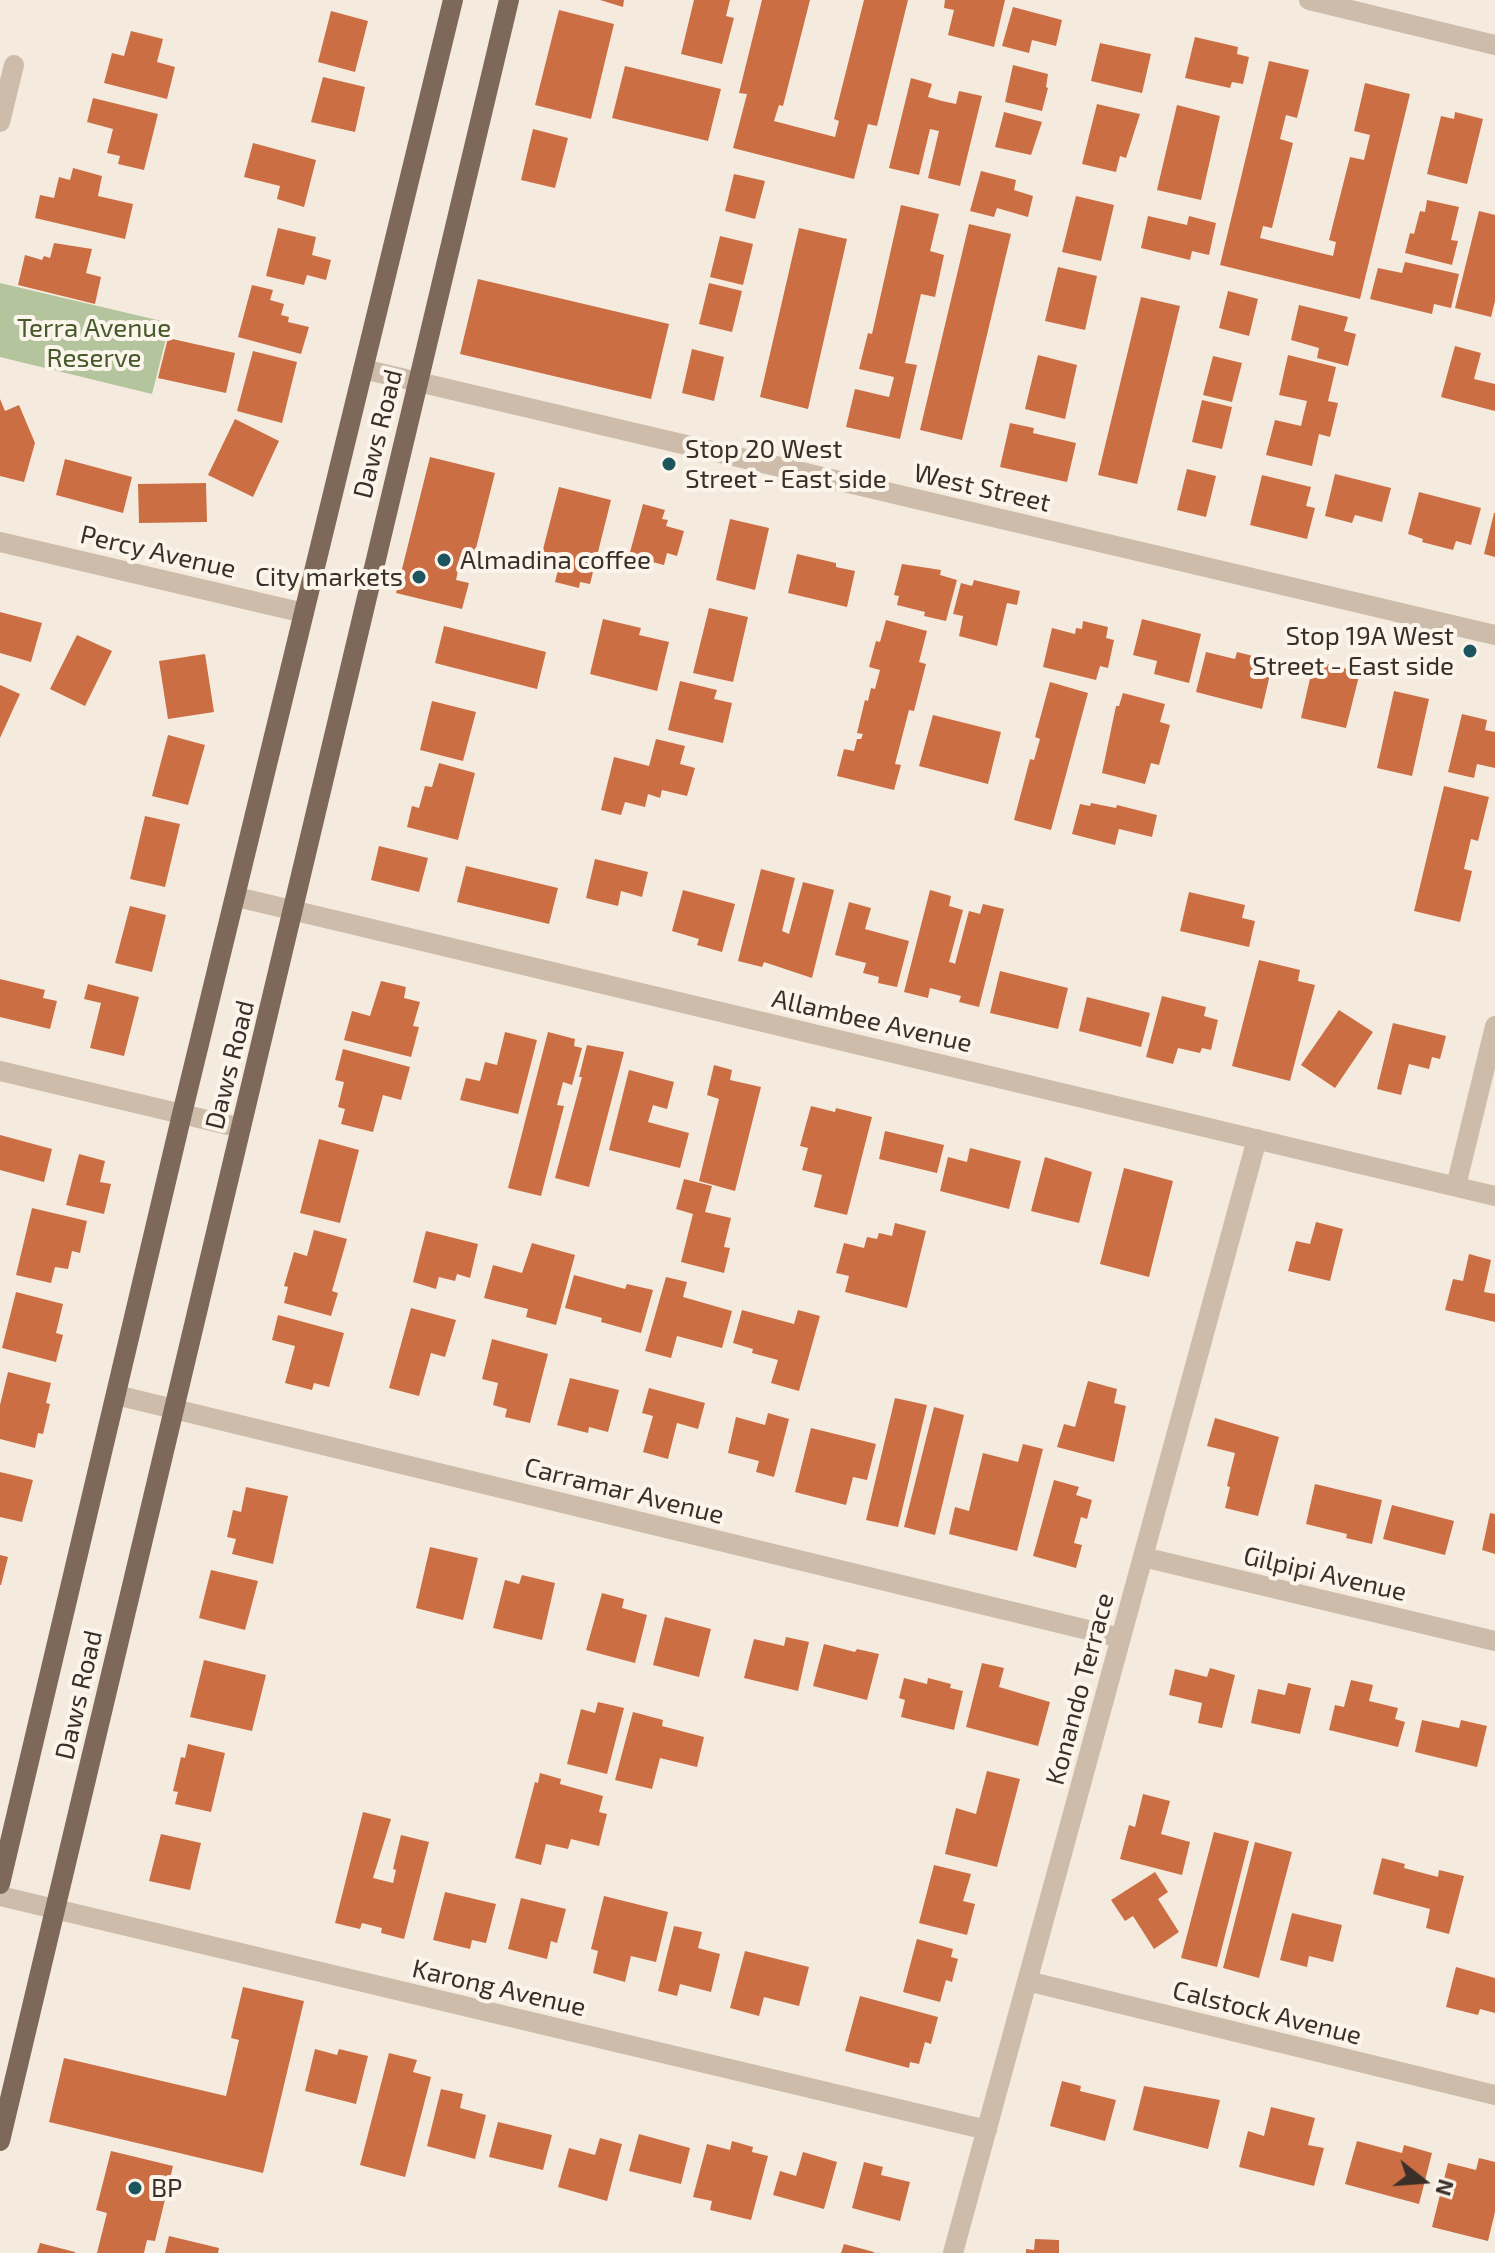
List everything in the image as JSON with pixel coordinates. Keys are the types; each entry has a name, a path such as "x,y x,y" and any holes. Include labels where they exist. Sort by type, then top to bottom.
{"main road":[{"name":"Daws Road","path":"0,1884 182,1114 453,0"},
{"name":"Daws Road","path":"0,2141 7,2084 55,1909 509,0"}],"street":[{"path":"1309,0 1495,45"},
{"path":"0,122 14,65"},
{"name":"West Street","path":"363,369 1495,635"},
{"name":"Percy Avenue","path":"0,542 304,613"},
{"name":"Allambee Avenue","path":"237,897 1495,1196"},
{"path":"1456,1186 1495,1026"},
{"path":"0,1071 241,1128"},
{"name":"Konando Terrace","path":"953,2253 1257,1139"},
{"name":"Carramar Avenue","path":"116,1395 1121,1638"},
{"name":"Gilpipi Avenue","path":"1143,1557 1495,1641"},
{"name":"Karong Avenue","path":"0,1896 987,2130"},
{"name":"Calstock Avenue","path":"1027,1981 1495,2095"}],"green space":[{"name":"Terra Avenue Reserve","path":"0,283 170,323 152,394 0,357"}],"building":[{"path":"600,0 624,0 623,7"},
{"path":"694,0 730,0 726,16 734,18 722,64 681,54"},
{"path":"762,0 810,0 783,106 779,105 774,121 835,137 839,121 834,119 864,0 908,0 877,126 868,124 854,179 733,148 747,94 739,93"},
{"path":"945,0 1005,0 994,47 948,35 954,10 944,8"},
{"path":"1013,7 1062,20 1056,46 1032,40 1029,53 1002,46"},
{"path":"559,10 614,24 591,119 535,105"},
{"path":"331,11 368,21 355,72 318,62"},
{"path":"131,31 163,39 157,62 175,67 167,99 104,83 112,53 124,56"},
{"path":"1195,37 1238,47 1237,54 1249,57 1243,84 1232,82 1230,88 1185,78"},
{"path":"1100,43 1151,54 1142,93 1091,81"},
{"path":"1269,61 1309,70 1297,118 1286,115 1280,139 1293,143 1272,228 1263,226 1260,238 1333,256 1336,242 1329,240 1350,157 1364,160 1370,135 1354,131 1365,83 1410,94 1360,299 1220,265"},
{"path":"1013,65 1048,74 1042,111 1005,102"},
{"path":"625,66 721,89 708,141 612,118"},
{"path":"323,77 365,87 355,132 311,122"},
{"path":"911,78 932,84 928,97 942,101 956,104 959,91 982,96 960,186 928,178 939,131 930,129 919,175 889,168"},
{"path":"93,98 158,114 144,170 118,164 120,156 107,153 113,129 87,122"},
{"path":"1097,104 1140,114 1126,158 1120,156 1116,172 1082,164"},
{"path":"1177,105 1220,116 1201,200 1157,190"},
{"path":"1004,112 1042,122 1031,155 995,147"},
{"path":"1455,112 1483,119 1467,184 1427,174 1441,116 1454,119"},
{"path":"533,129 568,138 555,188 521,180"},
{"path":"253,143 316,160 304,207 277,199 280,186 244,177"},
{"path":"73,168 102,176 98,196 133,204 125,239 35,218 40,195 54,198 59,177 70,180"},
{"path":"981,171 1016,180 1014,190 1033,196 1028,217 997,208 994,217 970,211"},
{"path":"734,174 765,181 755,219 725,211"},
{"path":"1076,196 1114,205 1101,261 1062,252"},
{"path":"1427,200 1459,207 1451,240 1458,241 1452,265 1405,253 1410,233 1414,234 1420,211 1425,212"},
{"path":"901,205 939,214 930,251 944,255 935,297 921,294 905,363 917,365 900,439 846,427 855,389 889,397 894,377 859,369 868,333 872,334"},
{"path":"1479,211 1495,215 1495,301 1491,317 1455,308"},
{"path":"1148,216 1187,225 1189,216 1216,223 1209,255 1192,251 1190,260 1141,248"},
{"path":"969,224 1011,234 962,440 920,430"},
{"path":"278,228 316,237 312,255 331,260 326,280 307,275 304,285 266,276"},
{"path":"799,228 847,239 808,409 760,397"},
{"path":"720,236 753,244 743,285 710,277"},
{"path":"54,243 92,249 86,273 101,277 95,304 18,285 25,255 42,260 44,256 50,258"},
{"path":"1405,262 1459,274 1451,308 1434,304 1432,314 1370,299 1378,268 1402,273"},
{"path":"1058,267 1097,276 1085,330 1045,321"},
{"path":"478,279 669,324 651,399 460,354"},
{"path":"709,283 742,291 732,332 699,324"},
{"path":"252,285 273,290 270,300 284,304 281,315 289,317 288,322 309,327 301,354 238,337"},
{"path":"1228,291 1258,299 1249,336 1219,328"},
{"path":"1141,297 1180,306 1137,484 1098,475"},
{"path":"1299,305 1348,317 1344,331 1356,334 1348,366 1317,358 1319,348 1291,340"},
{"path":"168,338 235,353 226,393 158,378"},
{"path":"1455,346 1481,353 1474,379 1495,384 1495,411 1441,397"},
{"path":"692,349 724,357 714,401 682,393"},
{"path":"253,351 297,362 282,423 237,411"},
{"path":"1038,355 1077,365 1065,419 1025,409"},
{"path":"1288,355 1336,367 1328,401 1338,403 1330,437 1319,434 1312,466 1266,455 1275,420 1301,426 1307,401 1279,395"},
{"path":"1213,356 1242,363 1232,402 1203,395"},
{"path":"0,399 5,411 19,405 35,443 24,482 0,476"},
{"path":"1202,400 1232,407 1222,449 1192,442"},
{"path":"235,419 279,441 253,497 208,475"},
{"path":"1010,423 1034,428 1033,433 1076,443 1067,482 1000,467"},
{"path":"430,457 495,473 473,560 461,557 456,580 469,583 462,609 396,593"},
{"path":"65,459 132,477 123,513 56,495"},
{"path":"1187,469 1216,476 1206,517 1177,510"},
{"path":"1335,474 1391,488 1382,522 1355,515 1352,523 1325,516"},
{"path":"1262,475 1311,487 1306,506 1315,508 1307,539 1250,525"},
{"path":"206,483 207,522 139,523 138,484"},
{"path":"559,487 611,500 590,584 580,582 579,588 555,582 558,570 539,565"},
{"path":"1419,492 1481,508 1471,545 1456,541 1453,550 1422,542 1423,539 1408,534"},
{"path":"643,504 665,510 662,519 668,520 666,526 684,531 677,556 667,553 664,565 629,556"},
{"path":"1495,513 1495,557 1484,554"},
{"path":"730,519 769,528 755,590 716,580"},
{"path":"797,554 855,571 847,607 788,593"},
{"path":"902,564 941,570 940,575 957,580 946,621 897,605 899,596 894,595"},
{"path":"974,580 1020,591 1017,605 1007,603 997,646 959,636 963,616 953,614 961,583 972,586"},
{"path":"709,608 748,617 733,682 693,673"},
{"path":"0,612 42,623 31,662 0,653"},
{"path":"603,619 641,628 639,635 669,642 657,691 590,674"},
{"path":"1142,619 1201,634 1189,683 1154,674 1157,661 1133,655"},
{"path":"886,620 927,631 919,662 926,664 914,711 909,710 895,764 901,765 894,790 837,776 844,749 854,751 857,739 861,739 863,734 857,733 865,700 868,701 871,688 875,689 880,670 869,667"},
{"path":"1083,621 1108,627 1106,638 1114,640 1108,668 1100,666 1096,680 1043,667 1052,628 1075,634 1076,628 1082,629"},
{"path":"444,626 546,652 537,689 435,663"},
{"path":"77,635 112,651 85,706 50,689"},
{"path":"1206,652 1235,659 1237,652 1273,661 1262,709 1196,692"},
{"path":"205,654 214,712 168,719 159,661"},
{"path":"1314,661 1360,672 1346,728 1301,718"},
{"path":"680,681 717,690 714,699 732,703 723,743 668,730"},
{"path":"1050,682 1088,693 1051,830 1014,820 1030,759 1034,760 1040,739 1035,737"},
{"path":"0,685 20,694 0,738"},
{"path":"1394,691 1429,699 1412,776 1377,768"},
{"path":"1123,693 1165,704 1160,722 1170,725 1159,765 1151,763 1145,784 1102,773 1116,706 1119,706"},
{"path":"432,701 476,712 463,761 420,750"},
{"path":"1462,714 1487,720 1485,730 1495,732 1495,768 1477,764 1474,778 1448,772"},
{"path":"933,715 1001,732 988,784 919,766"},
{"path":"168,735 205,745 188,805 152,796"},
{"path":"656,739 685,746 680,764 695,768 687,796 662,790 660,798 648,794 645,807 625,802 621,815 601,810 614,757 649,766"},
{"path":"439,763 475,773 458,840 407,827 412,806 419,808 425,786 432,787"},
{"path":"1444,786 1489,797 1478,841 1471,839 1464,869 1472,871 1460,922 1414,911"},
{"path":"1091,803 1116,808 1117,805 1157,815 1152,837 1119,829 1115,845 1072,834 1080,804 1090,806"},
{"path":"145,816 180,824 165,887 130,879"},
{"path":"379,846 428,858 419,892 371,880"},
{"path":"595,859 648,872 642,897 621,891 618,906 586,898"},
{"path":"466,866 558,888 549,924 457,902"},
{"path":"761,869 795,878 782,931 789,934 803,882 834,890 812,978 764,962 762,967 738,961"},
{"path":"683,890 735,904 722,952 697,945 699,939 672,931"},
{"path":"930,890 951,896 949,906 963,910 949,962 955,964 969,911 980,914 983,904 1004,909 979,1007 959,1002 961,996 930,988 928,998 904,992"},
{"path":"1189,892 1245,905 1242,918 1255,921 1249,947 1180,931"},
{"path":"849,902 871,908 865,929 909,941 897,987 878,983 879,977 863,973 866,963 835,955"},
{"path":"130,906 166,915 152,972 115,963"},
{"path":"1259,960 1300,970 1298,981 1315,985 1290,1081 1232,1066"},
{"path":"1000,971 1068,988 1058,1029 990,1013"},
{"path":"0,979 45,990 43,998 57,1001 50,1029 0,1017"},
{"path":"381,981 406,987 404,998 420,1002 413,1026 419,1027 411,1057 344,1040 352,1011 370,1016"},
{"path":"88,984 139,997 124,1056 90,1048 101,1003 84,999"},
{"path":"1162,996 1206,1007 1204,1016 1218,1020 1211,1050 1202,1048 1200,1053 1178,1048 1173,1064 1146,1057"},
{"path":"1087,997 1150,1013 1141,1047 1079,1031"},
{"path":"1339,1010 1373,1032 1335,1088 1301,1065"},
{"path":"1393,1023 1446,1036 1440,1059 1432,1057 1429,1069 1409,1064 1401,1095 1377,1089"},
{"path":"505,1032 537,1040 518,1114 460,1100 466,1078 480,1081 485,1062 497,1065"},
{"path":"548,1032 575,1039 574,1046 582,1048 572,1085 563,1082 557,1105 564,1106 541,1196 508,1188"},
{"path":"587,1045 624,1052 589,1187 555,1178 582,1077 579,1077"},
{"path":"343,1049 410,1067 401,1100 383,1095 373,1132 341,1124 345,1109 338,1107 344,1082 335,1080"},
{"path":"714,1065 732,1070 730,1080 761,1087 735,1191 699,1181 719,1099 707,1095"},
{"path":"629,1070 674,1082 667,1109 653,1105 648,1122 689,1133 680,1168 609,1150"},
{"path":"811,1106 835,1112 836,1108 872,1117 847,1215 814,1207 822,1175 802,1170 808,1148 800,1146"},
{"path":"885,1131 944,1145 937,1173 879,1159"},
{"path":"0,1135 52,1149 44,1182 0,1170"},
{"path":"319,1139 359,1150 340,1223 300,1213"},
{"path":"970,1148 1021,1161 1009,1209 940,1191 948,1157 967,1162"},
{"path":"79,1154 105,1161 100,1182 111,1184 104,1214 66,1205"},
{"path":"1045,1157 1092,1172 1079,1223 1031,1211"},
{"path":"1124,1168 1173,1181 1149,1277 1100,1264"},
{"path":"684,1179 712,1186 705,1212 731,1218 724,1247 730,1248 724,1273 681,1262 693,1214 676,1209"},
{"path":"32,1208 87,1221 80,1253 72,1251 68,1269 55,1267 51,1283 16,1275"},
{"path":"1316,1222 1343,1229 1330,1281 1288,1271 1296,1241 1310,1244"},
{"path":"895,1223 926,1231 907,1308 845,1292 849,1276 836,1273 844,1243 864,1248 867,1237 877,1239 879,1233 892,1236"},
{"path":"314,1230 347,1239 332,1291 338,1293 331,1316 284,1303 288,1287 284,1286 294,1252 307,1256"},
{"path":"426,1231 478,1244 470,1278 457,1274 455,1281 439,1277 436,1289 413,1282"},
{"path":"532,1243 575,1255 556,1325 526,1317 528,1309 484,1298 493,1265 522,1273"},
{"path":"1469,1254 1491,1260 1484,1292 1495,1294 1495,1322 1445,1310 1453,1279 1463,1281"},
{"path":"574,1275 625,1289 627,1284 653,1290 641,1333 565,1308"},
{"path":"666,1277 687,1282 683,1297 732,1311 722,1348 677,1336 671,1358 645,1351"},
{"path":"16,1292 63,1304 56,1333 63,1335 56,1362 2,1348"},
{"path":"411,1308 456,1320 445,1357 431,1353 419,1396 389,1388"},
{"path":"742,1310 794,1324 798,1310 820,1316 799,1391 771,1383 778,1360 752,1353 753,1349 733,1343"},
{"path":"278,1315 344,1333 329,1387 314,1383 312,1390 285,1383 295,1346 272,1340"},
{"path":"492,1339 548,1354 530,1423 505,1417 507,1409 493,1405 498,1383 482,1379"},
{"path":"8,1372 51,1383 43,1434 38,1433 35,1448 0,1439 0,1405"},
{"path":"570,1378 619,1390 608,1432 589,1427 588,1433 557,1425"},
{"path":"1088,1381 1117,1389 1114,1403 1126,1406 1114,1462 1057,1447 1064,1424 1075,1427"},
{"path":"649,1388 705,1403 698,1429 677,1423 668,1459 643,1452 653,1416 642,1413"},
{"path":"895,1398 927,1405 898,1527 866,1520"},
{"path":"934,1407 964,1415 935,1535 904,1527"},
{"path":"768,1413 789,1419 774,1477 756,1472 759,1461 728,1453 736,1417 765,1425"},
{"path":"1215,1418 1279,1437 1258,1516 1225,1508 1235,1453 1207,1446"},
{"path":"811,1428 876,1444 867,1480 853,1477 846,1505 795,1492"},
{"path":"1023,1444 1043,1449 1017,1551 949,1534 955,1507 969,1511 983,1453 1018,1462"},
{"path":"0,1472 33,1480 22,1522 0,1517"},
{"path":"1054,1480 1079,1487 1076,1495 1092,1500 1087,1519 1081,1517 1074,1543 1082,1545 1076,1568 1033,1556"},
{"path":"1315,1484 1382,1500 1372,1544 1306,1524"},
{"path":"246,1487 288,1496 273,1564 232,1554 236,1539 227,1537 233,1510 241,1512"},
{"path":"1392,1505 1454,1521 1445,1555 1383,1539"},
{"path":"1490,1513 1495,1514 1495,1554 1482,1550"},
{"path":"430,1547 478,1558 463,1620 416,1608"},
{"path":"0,1555 8,1557 1,1585 0,1585"},
{"path":"211,1570 258,1581 245,1630 199,1618"},
{"path":"522,1575 555,1583 542,1640 493,1628 505,1580 519,1584"},
{"path":"602,1593 624,1599 622,1608 647,1615 635,1663 586,1650"},
{"path":"665,1617 711,1629 699,1677 653,1665"},
{"path":"786,1637 809,1642 798,1691 744,1678 754,1639 784,1646"},
{"path":"824,1644 879,1654 867,1700 813,1686"},
{"path":"204,1660 266,1675 252,1731 190,1717"},
{"path":"982,1663 1004,1668 999,1687 1050,1702 1038,1746 966,1727"},
{"path":"1210,1668 1235,1675 1222,1728 1198,1723 1202,1703 1169,1695 1175,1669 1207,1677"},
{"path":"904,1678 927,1684 928,1678 963,1691 954,1730 901,1717 905,1700 899,1698"},
{"path":"1351,1680 1373,1685 1369,1701 1398,1708 1395,1719 1405,1722 1398,1747 1329,1730 1335,1705 1344,1707"},
{"path":"1288,1683 1311,1688 1300,1734 1251,1723 1258,1689 1285,1695"},
{"path":"598,1702 624,1708 607,1774 567,1764 581,1709 595,1713"},
{"path":"633,1712 663,1720 662,1726 704,1737 697,1767 660,1758 652,1789 615,1780"},
{"path":"1422,1720 1459,1728 1461,1720 1487,1726 1477,1767 1415,1752"},
{"path":"188,1744 225,1753 211,1812 175,1804 178,1792 173,1791 181,1757 185,1758"},
{"path":"987,1771 1020,1779 997,1867 945,1854 956,1808 976,1814"},
{"path":"540,1773 561,1779 560,1784 603,1796 599,1812 607,1814 599,1846 571,1839 568,1849 546,1844 541,1865 515,1858"},
{"path":"1143,1794 1170,1801 1161,1834 1190,1842 1182,1875 1120,1859 1129,1825 1135,1827"},
{"path":"363,1812 391,1819 373,1878 393,1883 401,1835 429,1842 404,1939 381,1933 382,1928 362,1923 360,1929 335,1923"},
{"path":"1214,1832 1249,1841 1217,1967 1181,1958"},
{"path":"161,1834 201,1843 190,1890 149,1881"},
{"path":"1255,1842 1292,1852 1259,1978 1223,1968"},
{"path":"1382,1858 1405,1864 1404,1868 1438,1877 1439,1870 1464,1876 1449,1934 1426,1928 1430,1909 1373,1894"},
{"path":"934,1865 971,1874 963,1901 975,1904 967,1935 919,1923"},
{"path":"1155,1872 1168,1892 1158,1899 1179,1932 1154,1949 1133,1916 1125,1921 1111,1900"},
{"path":"445,1892 496,1904 486,1943 472,1940 470,1949 433,1940"},
{"path":"604,1896 668,1912 656,1962 631,1956 625,1982 593,1973 598,1951 591,1949"},
{"path":"521,1898 566,1909 557,1943 551,1941 547,1959 508,1949"},
{"path":"1292,1913 1342,1925 1333,1962 1309,1956 1307,1967 1280,1960"},
{"path":"674,1926 702,1932 698,1948 720,1954 711,1992 680,1984 677,1996 658,1991"},
{"path":"917,1939 953,1949 951,1957 958,1959 952,1982 946,1980 940,2002 903,1992"},
{"path":"745,1951 809,1967 799,2006 764,1997 759,2016 730,2008"},
{"path":"1456,1967 1495,1978 1495,2013 1480,2009 1478,2015 1446,2007"},
{"path":"243,1987 304,2001 263,2173 49,2122 64,2058 226,2096 239,2040 231,2038"},
{"path":"860,1996 938,2017 931,2044 925,2042 919,2064 910,2062 909,2068 845,2051"},
{"path":"315,2049 337,2055 339,2049 368,2056 356,2104 305,2091"},
{"path":"389,2053 417,2060 413,2072 431,2077 405,2177 360,2165"},
{"path":"1062,2081 1081,2086 1080,2091 1116,2100 1105,2141 1050,2126"},
{"path":"1144,2086 1220,2100 1208,2149 1133,2130"},
{"path":"441,2089 463,2094 460,2108 486,2115 475,2159 427,2146"},
{"path":"1271,2107 1315,2118 1308,2145 1324,2148 1314,2186 1239,2167 1248,2131 1264,2136"},
{"path":"498,2122 552,2135 543,2170 489,2157"},
{"path":"639,2134 690,2148 681,2184 629,2171"},
{"path":"600,2138 622,2144 607,2201 558,2187 569,2148 595,2155"},
{"path":"732,2141 753,2147 752,2152 768,2156 751,2220 710,2210 712,2201 693,2197 707,2144 730,2150"},
{"path":"1357,2141 1402,2153 1404,2145 1432,2153 1419,2204 1345,2184"},
{"name":"BP","path":"111,2151 173,2166 155,2241 147,2240 144,2253 97,2253 107,2213 96,2210"},
{"path":"803,2152 837,2162 824,2209 773,2195 780,2171 796,2176"},
{"path":"1479,2158 1495,2162 1495,2212 1488,2241 1432,2227 1448,2163 1476,2170"},
{"path":"864,2162 883,2167 881,2175 910,2182 900,2221 852,2208"},
{"path":"169,2236 219,2248 218,2253 165,2253"},
{"path":"1035,2239 1059,2240 1059,2253 1026,2253 1026,2249 1034,2250"},
{"path":"40,2243 75,2252 75,2253 37,2253"},
{"path":"844,2244 874,2252 874,2253 841,2253"}],"place":[{"name":"Stop 20 West Street - East side","path":"669,464"},
{"name":"Almadina coffee","path":"444,560"},
{"name":"City markets","path":"419,577"},
{"name":"Stop 19A West Street - East side","path":"1470,651"},
{"name":"BP","path":"135,2188"}]}
